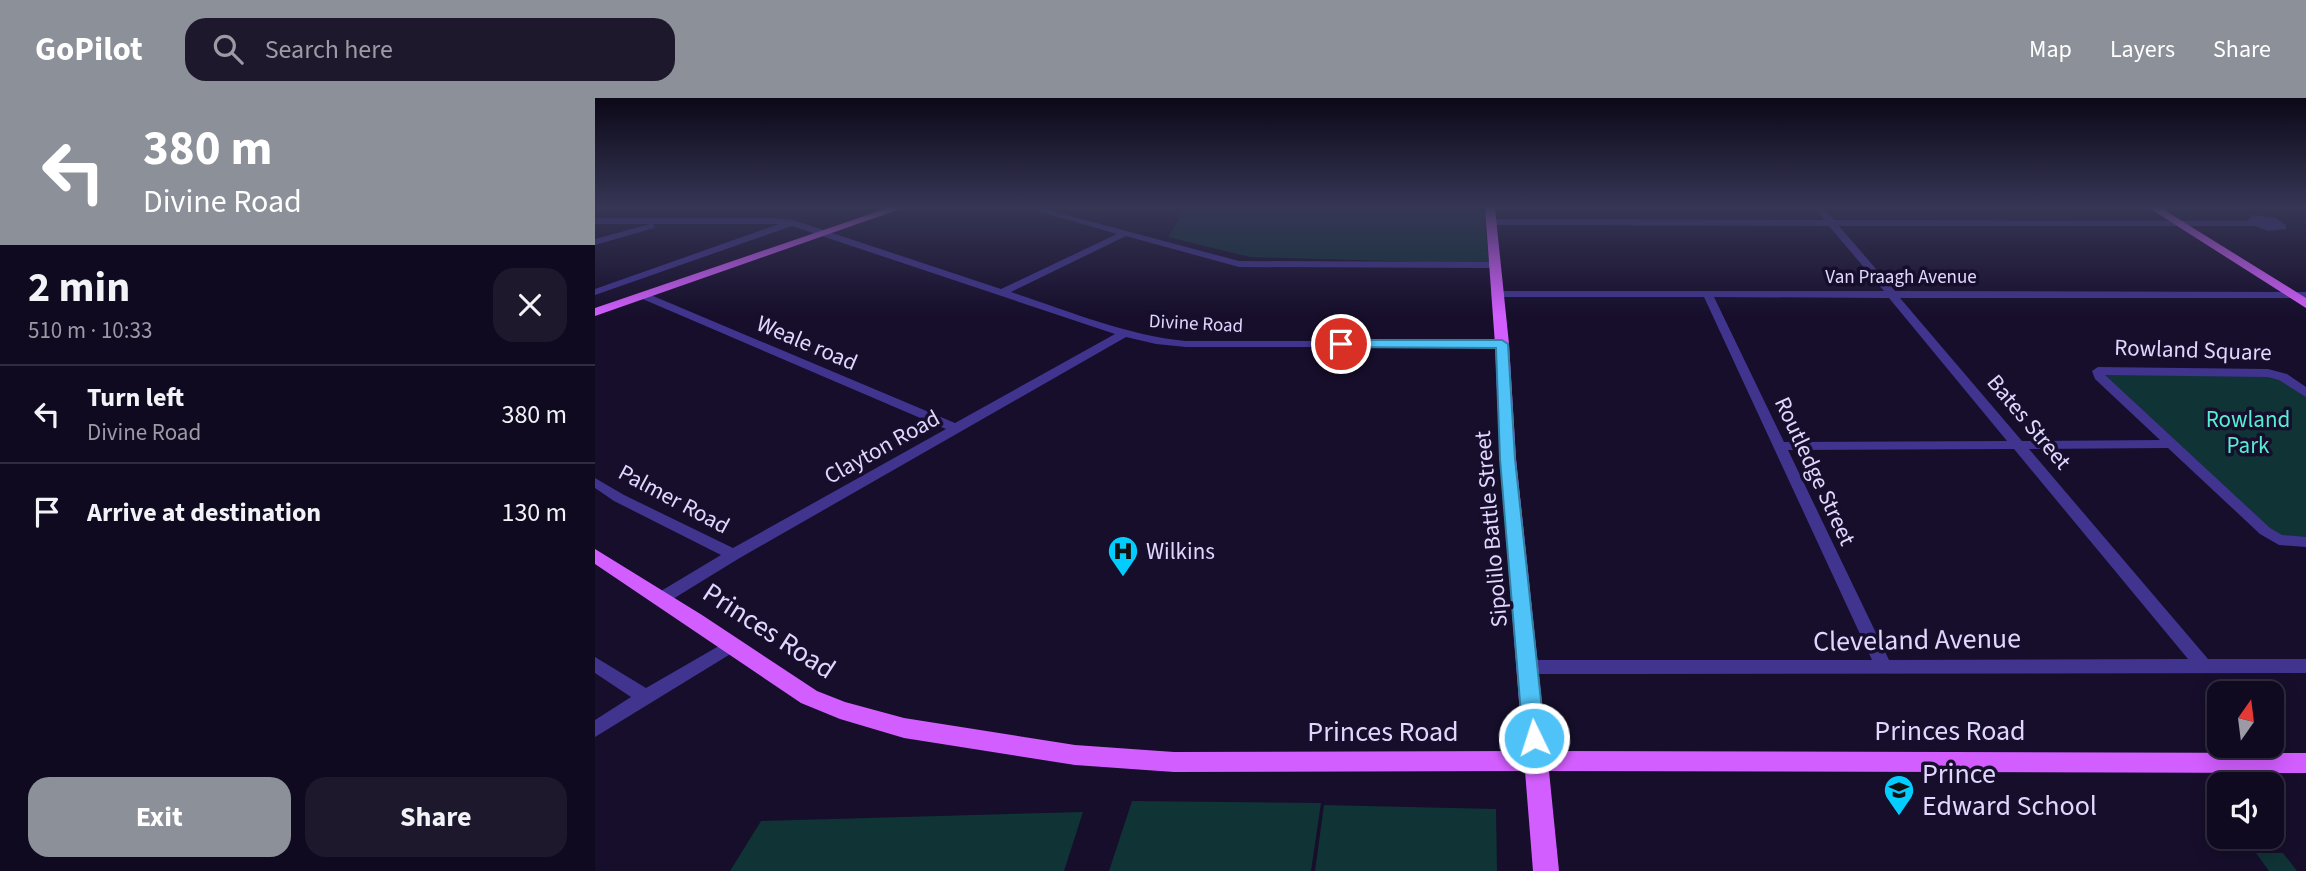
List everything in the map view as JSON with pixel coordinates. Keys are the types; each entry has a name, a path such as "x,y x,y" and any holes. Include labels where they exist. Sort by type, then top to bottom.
{"main road":[{"path":"595,312 791,244"},
{"name":"Sipolilo Battle Street","path":"1492,244 1502,344 1508,459 1546,871"},
{"path":"2210,244 2306,304"},
{"name":"Princes Road","path":"596,556 767,671 809,696 841,710 904,728 1075,755 1174,762 1831,760 2306,763"}],"street":[{"path":"595,292 733,244"},
{"name":"Divine Road","path":"852,244 1156,341 1186,344 1502,344"},
{"path":"1001,293 1103,244"},
{"path":"1166,244 1223,260 1254,265 1493,265"},
{"name":"Bates Street","path":"1850,244 2204,666"},
{"name":"Weale road","path":"642,295 957,429"},
{"name":"Van Praagh Avenue","path":"1496,295 2306,295"},
{"name":"Routledge Street","path":"1708,295 1883,665"},
{"name":"Clayton Road","path":"662,598 1124,333"},
{"name":"Rowland Square","path":"2306,393 2283,377 2268,373 2098,371 2099,376 2175,444 2265,531 2279,540 2306,542"},
{"path":"1778,446 2175,444"},
{"name":"Palmer Road","path":"595,482 619,498 733,555"},
{"path":"595,729 731,645"},
{"path":"595,664 645,696"},
{"name":"Cleveland Avenue","path":"1529,667 1757,669 1883,665 2306,666"}],"green space":[{"path":"1197,244 1487,244 1489,264 1250,257"},
{"name":"Rowland Park","path":"2096,371 2283,375 2306,393 2306,541 2279,541"},
{"path":"1132,801 1321,803 1311,871 1109,871"},
{"path":"1324,805 1496,809 1497,871 1315,871"},
{"path":"1083,812 1064,871 730,871 761,821"},
{"path":"2256,853 2283,853 2297,871 2269,871"}],"place":[{"name":"Wilkins","path":"1123,578"},
{"name":"Prince Edward School","path":"1899,817"}],"route":[{"path":"1341,344 1502,344 1508,459 1534,738"}]}
